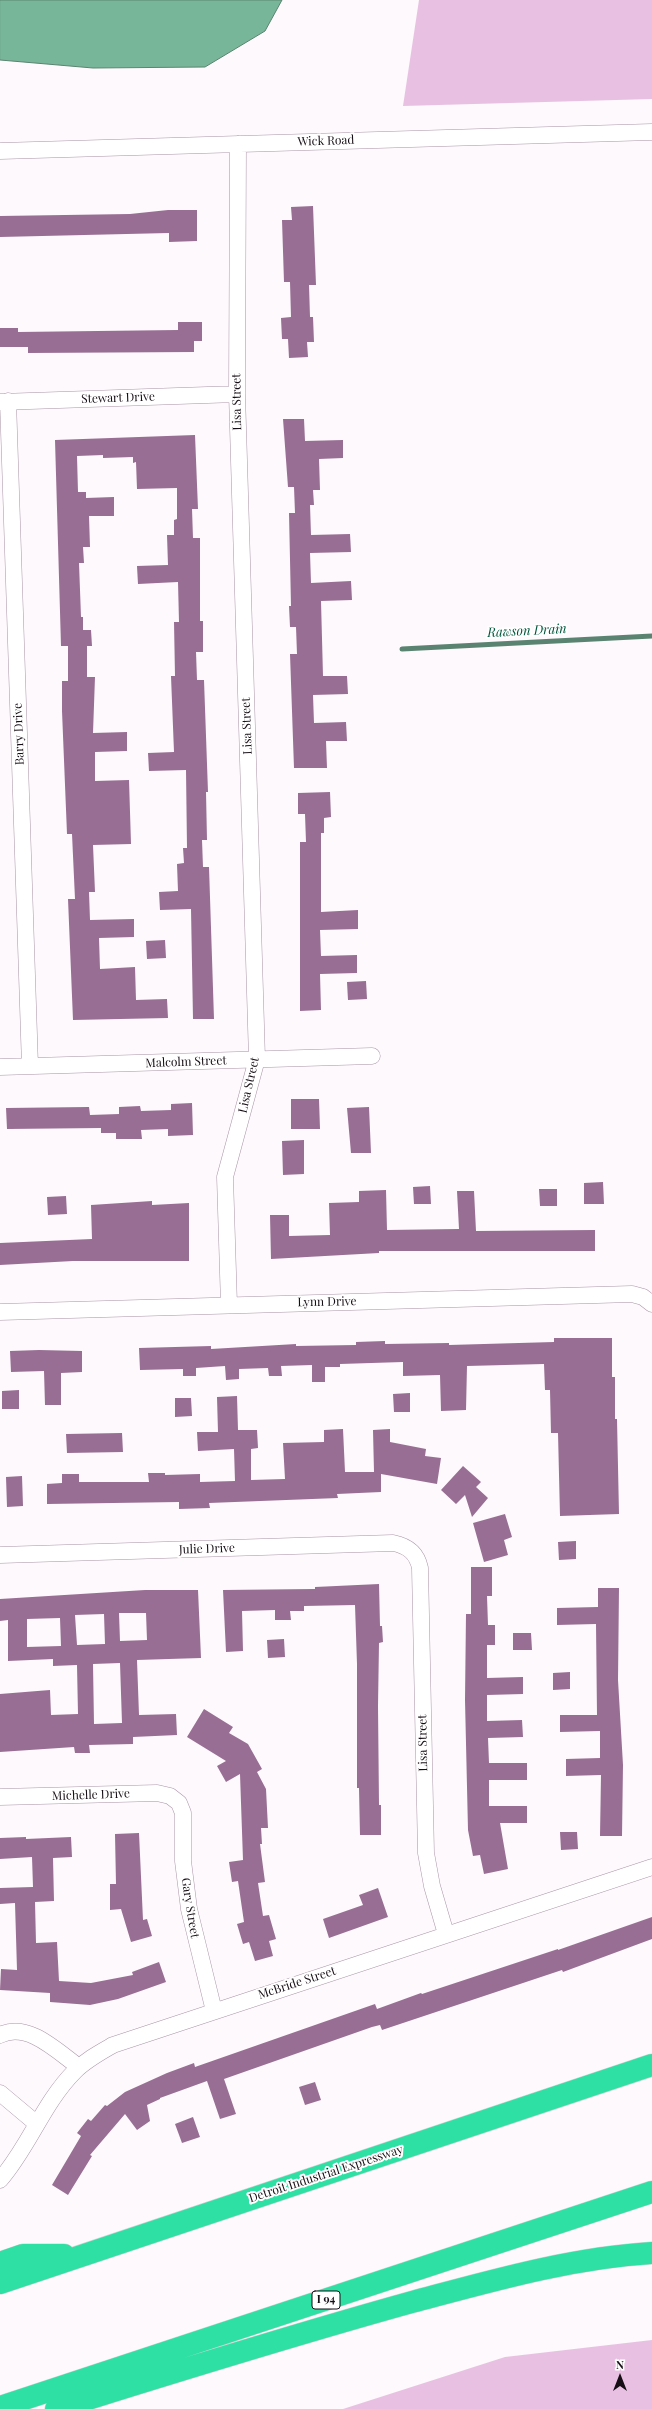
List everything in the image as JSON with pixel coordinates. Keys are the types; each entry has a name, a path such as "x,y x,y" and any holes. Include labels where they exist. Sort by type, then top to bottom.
{"highway":[{"name":"Detroit Industrial Expressway","path":"0,2283 652,2065"},
{"name":"I 94","path":"0,2407 652,2192"},
{"path":"56,2409 355,2318 503,2278 571,2263 652,2253"},
{"path":"0,2263 23,2255 86,2254"}],"street":[{"name":"Wick Road","path":"0,151 652,132"},
{"name":"Lisa Street","path":"229,1305 225,1176 257,1059 237,394 238,144"},
{"name":"Stewart Drive","path":"4,402 237,394"},
{"name":"Barry Drive","path":"4,402 30,1066"},
{"name":"Malcolm Street","path":"0,1067 372,1056"},
{"name":"Lynn Drive","path":"0,1312 632,1294 643,1297 652,1303"},
{"name":"Julie Drive","path":"0,1555 393,1543 407,1547 412,1551"},
{"name":"Lisa Street","path":"412,1551 418,1560 420,1568 426,1853 432,1886 446,1934"},
{"name":"Michelle Drive","path":"0,1797 157,1793 170,1796 179,1803"},
{"name":"Gary Street","path":"179,1803 183,1813 183,1861 188,1909 214,2011"},
{"name":"McBride Street","path":"0,2180 58,2089 79,2067 113,2045 652,1867"},
{"path":"0,2035 12,2031 31,2035 79,2067"},
{"path":"0,2093 37,2124"}],"shaded area":[{"path":"0,0 282,0 265,31 205,67 93,68 0,60"},
{"path":"419,0 652,0 652,99 403,106"},
{"path":"652,2340 652,2409 343,2409 505,2357"}],"building":[{"path":"313,206 316,285 309,285 310,317 313,317 314,342 307,342 308,357 289,358 288,339 282,339 281,318 291,317 290,282 284,282 282,220 292,220 291,207"},
{"path":"168,210 197,210 197,241 169,242 169,233 0,237 0,216 130,214"},
{"path":"178,322 202,322 202,341 194,341 194,352 28,353 28,347 0,347 0,328 18,328 18,332 178,330"},
{"path":"283,419 304,419 305,441 343,440 343,458 319,459 320,490 313,490 314,505 310,505 311,535 350,534 351,552 310,553 311,583 351,581 352,600 321,601 323,676 347,676 348,694 313,695 314,723 346,722 347,741 326,741 327,768 294,768 290,654 297,654 296,627 290,627 289,513 295,513 294,487 288,487"},
{"path":"195,435 198,509 192,509 193,538 200,538 200,621 203,621 203,652 196,652 197,680 204,680 208,792 206,792 207,840 202,840 203,867 209,867 214,1019 193,1019 191,909 160,910 159,892 178,891 177,864 184,863 183,848 187,848 186,770 149,771 148,753 174,752 171,676 175,676 174,622 179,622 178,582 138,584 137,566 168,565 167,535 174,535 174,520 177,519 177,488 137,489 136,462 133,463 133,457 103,458 103,455 77,456 78,492 86,492 86,498 114,497 114,516 89,516 90,547 83,547 84,563 79,563 81,617 83,617 83,630 91,630 92,646 87,646 87,677 95,677 93,733 127,732 127,751 95,752 95,781 129,780 131,844 93,845 95,892 89,892 90,920 134,919 134,937 99,938 100,969 135,967 136,1000 167,999 168,1018 73,1020 68,899 75,899 72,834 67,834 62,711 62,681 68,681 68,646 61,646 55,440"},
{"path":"330,792 331,817 324,818 324,833 321,833 321,912 358,910 358,929 320,930 321,956 357,955 357,973 320,974 321,1010 300,1011 300,842 306,842 305,814 298,814 298,793"},
{"path":"165,940 166,958 147,959 146,941"},
{"path":"366,981 367,999 348,1000 347,982"},
{"path":"291,1099 319,1099 320,1129 291,1129"},
{"path":"192,1103 193,1135 168,1136 168,1129 141,1130 142,1139 116,1139 116,1133 101,1133 101,1128 7,1129 6,1108 89,1107 90,1115 119,1114 119,1107 140,1106 141,1111 171,1110 171,1104"},
{"path":"369,1107 371,1153 351,1153 347,1108"},
{"path":"304,1140 304,1174 283,1175 282,1141"},
{"path":"603,1182 604,1204 584,1204 584,1183"},
{"path":"430,1186 431,1204 414,1204 413,1187"},
{"path":"539,1189 557,1189 557,1206 540,1206"},
{"path":"386,1190 387,1230 459,1229 457,1191 474,1191 476,1231 595,1230 595,1251 379,1251 379,1253 271,1259 270,1215 289,1215 289,1236 330,1235 329,1203 359,1202 359,1191"},
{"path":"66,1196 67,1214 48,1215 47,1197"},
{"path":"152,1201 152,1205 189,1203 189,1261 73,1261 0,1265 0,1243 92,1239 91,1205"},
{"path":"554,1338 612,1338 612,1377 615,1377 615,1419 617,1419 619,1514 560,1516 558,1433 551,1433 550,1390 545,1390 544,1364 467,1366 466,1410 441,1411 440,1375 403,1376 403,1362 340,1364 340,1367 325,1367 325,1382 312,1382 312,1365 281,1366 282,1376 269,1376 268,1368 239,1369 239,1379 226,1380 225,1366 196,1368 196,1376 183,1376 183,1369 140,1370 139,1348 211,1346 211,1349 296,1344 296,1346 356,1345 356,1342 385,1341 385,1344 449,1343 449,1345 554,1342"},
{"path":"10,1351 82,1351 82,1372 61,1373 61,1405 45,1405 44,1371 11,1372"},
{"path":"19,1390 19,1409 2,1409 2,1391"},
{"path":"410,1393 410,1412 394,1412 393,1394"},
{"path":"237,1396 238,1430 257,1430 258,1448 251,1449 251,1480 285,1479 283,1443 324,1442 324,1430 343,1429 345,1472 374,1472 373,1430 390,1429 390,1442 426,1449 425,1456 441,1458 437,1484 381,1474 381,1492 337,1494 338,1498 209,1503 210,1508 179,1509 179,1502 47,1504 47,1484 62,1483 62,1474 79,1474 79,1482 149,1482 148,1473 165,1473 165,1475 200,1474 200,1482 235,1481 234,1449 198,1451 197,1432 218,1432 217,1397"},
{"path":"175,1398 191,1398 192,1416 175,1417"},
{"path":"122,1433 123,1452 67,1453 66,1434"},
{"path":"463,1466 481,1482 476,1487 488,1498 472,1517 465,1495 456,1504 441,1490"},
{"path":"22,1476 23,1506 7,1507 6,1477"},
{"path":"505,1514 512,1537 504,1540 508,1555 484,1562 473,1523"},
{"path":"576,1541 576,1559 559,1560 558,1542"},
{"path":"471,1567 492,1567 492,1596 487,1596 488,1625 495,1625 495,1645 487,1645 487,1678 523,1677 523,1694 487,1695 487,1721 522,1720 523,1737 488,1738 489,1763 527,1763 527,1780 489,1780 489,1806 527,1806 527,1823 500,1823 508,1869 484,1874 480,1855 473,1856 468,1830 465,1700 466,1614 471,1614"},
{"path":"379,1584 380,1626 382,1626 383,1642 379,1643 378,1706 379,1805 381,1805 381,1835 360,1835 359,1788 357,1788 357,1664 355,1605 304,1606 304,1611 290,1611 291,1620 275,1620 275,1610 242,1611 243,1651 226,1652 223,1590 315,1589 315,1587"},
{"path":"598,1588 619,1588 618,1680 623,1765 622,1836 600,1836 601,1775 566,1776 566,1759 600,1758 600,1731 560,1732 560,1715 597,1715 596,1624 557,1625 557,1608 598,1607"},
{"path":"145,1590 198,1590 201,1658 137,1660 139,1715 176,1714 177,1735 133,1737 133,1744 89,1745 90,1753 75,1753 74,1747 0,1752 0,1694 50,1690 51,1715 78,1714 77,1665 53,1666 53,1659 8,1661 8,1620 0,1621 0,1599","holes":["119,1613 146,1613 147,1640 120,1641","104,1614 105,1644 77,1645 75,1615","60,1618 61,1646 27,1647 27,1619","120,1663 122,1723 94,1724 93,1664"]},
{"path":"513,1633 531,1633 532,1650 513,1650"},
{"path":"284,1639 285,1657 268,1658 267,1640"},
{"path":"570,1672 570,1689 553,1690 553,1673"},
{"path":"204,1709 233,1727 229,1733 248,1744 262,1769 257,1772 266,1789 268,1828 261,1828 262,1844 260,1844 265,1882 258,1883 263,1916 269,1915 276,1939 269,1941 273,1956 255,1961 249,1942 243,1944 237,1924 244,1922 238,1881 232,1882 229,1862 243,1860 240,1774 226,1782 217,1766 226,1761 187,1737"},
{"path":"560,1832 577,1832 578,1849 561,1850"},
{"path":"139,1833 143,1920 147,1919 152,1936 131,1942 121,1909 110,1910 110,1884 116,1884 115,1834"},
{"path":"26,1837 26,1839 71,1837 72,1857 53,1858 54,1901 35,1902 36,1943 57,1942 59,1981 91,1983 133,1975 132,1972 159,1962 166,1982 118,1999 90,2005 50,2002 50,1993 0,1990 1,1969 17,1970 15,1903 0,1904 0,1888 33,1887 32,1857 0,1859 0,1838"},
{"path":"378,1888 388,1917 329,1938 323,1919 363,1905 359,1895"},
{"path":"652,1917 652,1939 563,1972 562,1970 382,2030 380,2025 372,2027 224,2079 236,2114 220,2119 207,2081 160,2098 147,2105 150,2121 137,2130 125,2114 90,2155 92,2156 68,2195 52,2185 81,2136 77,2133 88,2119 91,2121 105,2105 107,2106 125,2092 167,2073 194,2063 195,2067 375,2004 377,2009 421,1993 422,1994 558,1950"},
{"path":"315,2082 321,2100 305,2105 299,2087"},
{"path":"193,2117 200,2137 182,2143 175,2124"}],"waterway":[{"name":"Rawson Drain","path":"402,649 652,636"}]}
